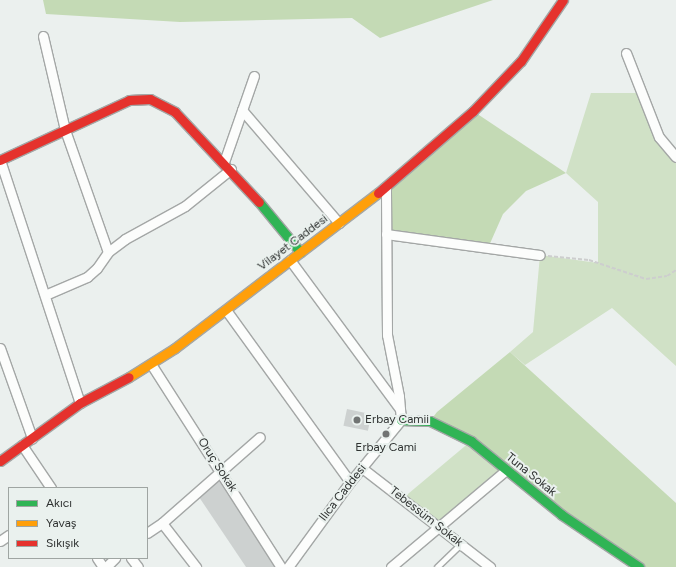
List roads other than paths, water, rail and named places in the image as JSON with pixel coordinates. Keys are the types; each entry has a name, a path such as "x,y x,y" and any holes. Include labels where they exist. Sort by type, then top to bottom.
{"street":[{"name":"Vilayet Caddesi","path":"0,461 80,403 151,364 226,310 386,187 473,111 521,61 562,0"},
{"path":"43,36 65,130 108,252"},
{"path":"626,53 658,137 676,157"},
{"path":"224,162 254,76"},
{"path":"80,403 0,160 129,100 150,99 175,112 231,169 300,252"},
{"path":"242,110 339,223"},
{"path":"45,295 87,276 97,268 108,252 125,239 185,206 231,169"},
{"path":"386,187 387,335 401,410 401,420"},
{"path":"386,234 540,255"},
{"path":"290,260 401,410"},
{"path":"226,310 350,482"},
{"path":"0,348 32,438"},
{"name":"Oruç Sokak","path":"151,364 281,567"},
{"name":"Ilıca Caddesi","path":"288,567 350,482 401,420"},
{"name":"Tuna Sokak","path":"401,420 430,421 471,441 562,515 639,567"},
{"path":"148,532 162,523 260,437"},
{"path":"22,445 50,487"},
{"name":"Tebessüm Sokak","path":"362,468 461,544 487,566"},
{"path":"391,567 506,470"},
{"path":"162,523 196,567"},
{"path":"106,567 114,559"},
{"path":"132,559 138,567"}],"lane":[{"path":"437,567 461,544"}],"place":[{"name":"Erbay Camii","path":"357,420"},
{"name":"Erbay Cami","path":"386,434"}]}
